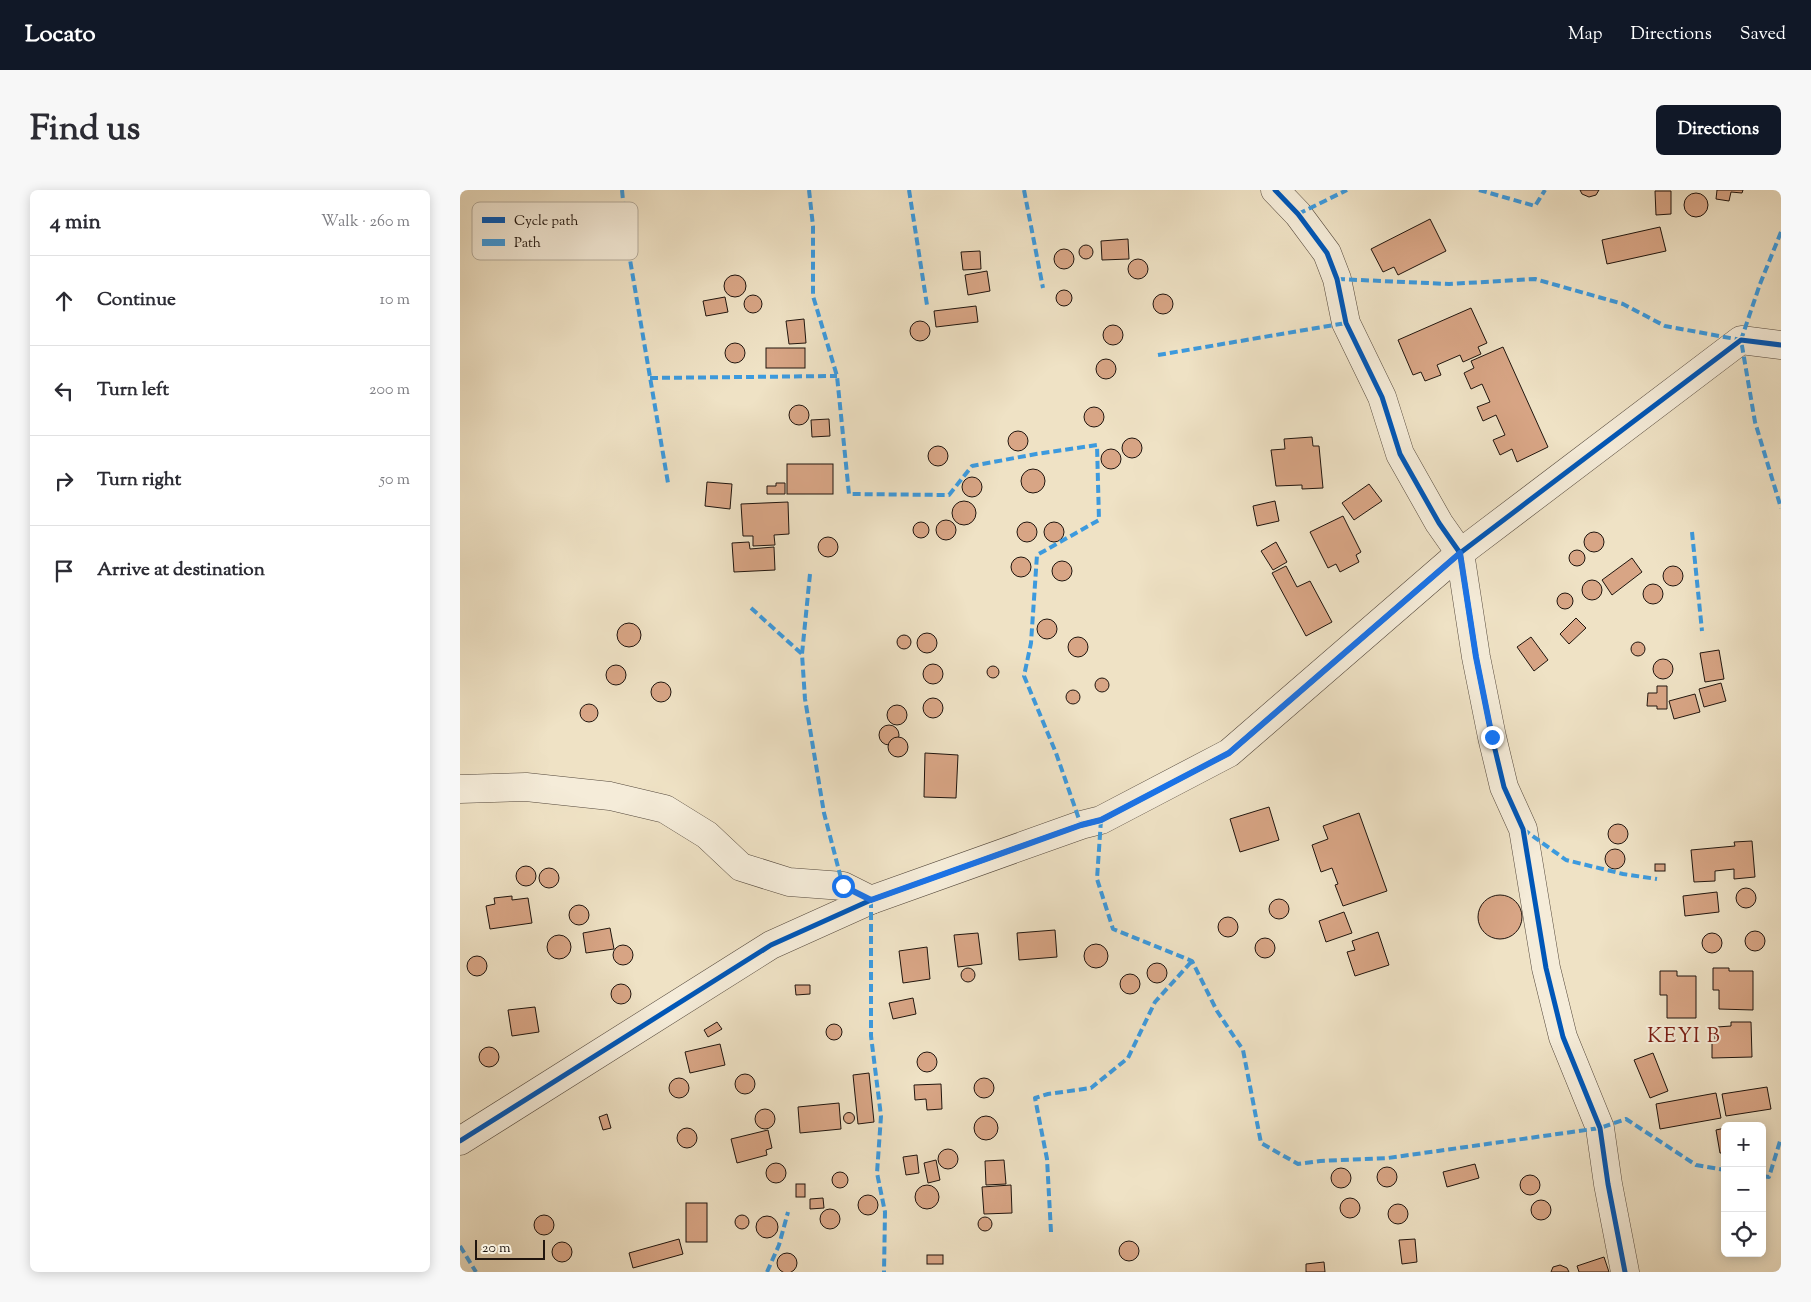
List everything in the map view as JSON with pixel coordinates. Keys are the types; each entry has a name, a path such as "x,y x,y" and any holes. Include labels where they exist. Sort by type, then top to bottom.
{"street":[{"path":"1275,190 1298,214 1327,253 1337,279 1346,323 1382,397 1400,454 1439,523 1460,553 1476,657 1492,737 1504,787 1523,828 1546,968 1563,1037 1600,1128 1608,1184 1625,1272"},
{"path":"460,1141 771,945 871,900 1081,825 1101,820 1229,753 1460,553 1741,340 1781,345"},
{"path":"460,789 526,787 610,796 665,809 707,836 741,867 789,882 843,886 871,900"}],"building":[{"path":"1580,190 1599,190 1596,195 1589,197 1582,194"},
{"path":"1717,190 1743,190 1742,193 1731,192 1729,201 1716,199"},
{"path":"1655,191 1671,191 1671,214 1656,215"},
{"path":"1696,193 1704,197 1708,205 1704,213 1696,217 1688,213 1684,205 1688,197"},
{"path":"1430,219 1446,251 1398,275 1394,267 1383,272 1371,249"},
{"path":"1660,227 1666,251 1607,264 1602,240"},
{"path":"1128,239 1129,259 1102,260 1101,241"},
{"path":"1083,245 1089,245 1093,252 1089,259 1083,259 1079,255 1079,249"},
{"path":"1064,249 1071,252 1074,259 1071,266 1064,269 1057,266 1054,259 1057,252"},
{"path":"980,251 981,269 963,270 961,252"},
{"path":"1138,259 1145,262 1148,269 1145,276 1138,279 1131,276 1128,269 1131,262"},
{"path":"987,271 990,291 968,295 965,275"},
{"path":"735,275 743,278 746,286 743,294 735,297 727,294 724,286 727,278"},
{"path":"1064,290 1072,298 1064,306 1056,298"},
{"path":"1163,294 1170,297 1173,304 1170,311 1163,314 1156,311 1153,304 1156,297"},
{"path":"749,295 757,295 762,300 760,311 749,313 744,308 744,300"},
{"path":"725,297 728,312 706,316 703,301"},
{"path":"976,306 978,322 936,327 934,311"},
{"path":"1471,308 1487,343 1478,347 1481,354 1463,362 1460,355 1437,365 1441,375 1425,381 1421,372 1413,375 1398,340"},
{"path":"804,319 806,343 789,344 786,321"},
{"path":"920,321 927,324 930,331 927,338 920,341 913,338 910,331 913,324"},
{"path":"1113,325 1120,328 1123,335 1120,342 1113,345 1106,342 1103,335 1106,328"},
{"path":"735,343 742,346 745,353 742,360 735,363 728,360 725,353 728,346"},
{"path":"1503,347 1548,447 1517,462 1512,449 1500,455 1493,440 1505,435 1496,415 1483,421 1477,407 1490,402 1482,384 1471,389 1464,373 1474,368 1471,361"},
{"path":"766,348 805,348 805,368 766,368"},
{"path":"1106,359 1113,362 1116,369 1113,376 1106,379 1099,376 1096,369 1099,362"},
{"path":"799,405 806,408 809,415 806,422 799,425 792,422 789,415 792,408"},
{"path":"1094,407 1101,410 1104,417 1101,424 1094,427 1087,424 1084,417 1087,410"},
{"path":"829,419 830,436 812,437 811,420"},
{"path":"1018,431 1025,434 1028,441 1025,448 1018,451 1011,448 1008,441 1011,434"},
{"path":"1312,437 1313,446 1319,446 1323,488 1302,489 1302,485 1276,486 1271,450 1285,449 1284,439"},
{"path":"1132,438 1139,441 1142,448 1139,455 1132,458 1125,455 1122,448 1125,441"},
{"path":"938,446 945,449 948,456 945,463 938,466 931,463 928,456 931,449"},
{"path":"1111,449 1118,452 1121,459 1118,466 1111,469 1104,466 1101,459 1104,452"},
{"path":"787,464 833,464 833,494 787,494"},
{"path":"1033,469 1042,472 1045,481 1042,490 1033,493 1024,490 1021,481 1024,472"},
{"path":"972,477 979,480 982,487 979,494 972,497 965,494 962,487 965,480"},
{"path":"707,482 732,484 730,509 705,506"},
{"path":"776,483 785,483 785,494 767,494 767,486 776,486"},
{"path":"1369,484 1382,501 1354,520 1342,503"},
{"path":"964,501 972,505 976,513 972,521 964,525 956,521 952,513 956,505"},
{"path":"1275,501 1279,521 1257,526 1253,506"},
{"path":"788,502 789,534 774,535 775,545 753,546 753,536 743,536 741,504"},
{"path":"1343,516 1361,552 1356,555 1359,562 1340,572 1336,564 1328,568 1310,532"},
{"path":"946,520 953,523 956,530 953,537 946,540 939,537 936,530 939,523"},
{"path":"921,522 927,524 929,530 927,536 921,538 915,536 913,530 915,524"},
{"path":"1027,522 1034,525 1037,532 1034,539 1027,542 1020,539 1017,532 1020,525"},
{"path":"1054,522 1061,525 1064,532 1061,539 1054,542 1047,539 1044,532 1047,525"},
{"path":"1594,532 1601,535 1604,542 1601,549 1594,552 1587,549 1584,542 1587,535"},
{"path":"828,537 835,540 838,547 835,554 828,557 821,554 818,547 821,540"},
{"path":"749,542 750,549 774,547 775,570 734,572 732,543"},
{"path":"1276,542 1287,562 1273,570 1261,551"},
{"path":"1577,550 1583,552 1585,558 1583,564 1577,566 1571,564 1569,558 1571,552"},
{"path":"1021,557 1028,560 1031,567 1028,574 1021,577 1014,574 1011,567 1014,560"},
{"path":"1632,558 1642,572 1612,595 1602,580"},
{"path":"1062,561 1069,564 1072,571 1069,578 1062,581 1055,578 1052,571 1055,564"},
{"path":"1286,566 1297,587 1310,581 1332,622 1306,636 1272,573"},
{"path":"1673,566 1680,569 1683,576 1680,583 1673,586 1666,583 1663,576 1666,569"},
{"path":"1592,580 1599,583 1602,590 1599,597 1592,600 1585,597 1582,590 1585,583"},
{"path":"1653,584 1660,587 1663,594 1660,601 1653,604 1646,601 1643,594 1646,587"},
{"path":"1562,593 1568,593 1573,598 1571,607 1562,609 1557,604 1557,598"},
{"path":"1576,618 1586,628 1569,644 1560,634"},
{"path":"1047,619 1054,622 1057,629 1054,636 1047,639 1040,636 1037,629 1040,622"},
{"path":"629,623 637,627 641,635 637,643 629,647 621,643 617,635 621,627"},
{"path":"927,633 934,636 937,643 934,650 927,653 920,650 917,643 920,636"},
{"path":"904,635 909,637 911,642 909,647 904,649 899,647 897,642 899,637"},
{"path":"1078,637 1085,640 1088,647 1085,654 1078,657 1071,654 1068,647 1071,640"},
{"path":"1531,637 1548,660 1534,671 1517,647"},
{"path":"1635,642 1641,642 1645,649 1641,656 1635,656 1631,652 1631,646"},
{"path":"1719,650 1724,679 1705,682 1700,653"},
{"path":"1663,659 1670,662 1673,669 1670,676 1663,679 1656,676 1653,669 1656,662"},
{"path":"933,664 940,667 943,674 940,681 933,684 926,681 923,674 926,667"},
{"path":"616,665 623,668 626,675 623,682 616,685 609,682 606,675 609,668"},
{"path":"991,666 995,666 999,672 995,678 991,678 987,674 987,670"},
{"path":"1099,678 1105,678 1109,685 1105,692 1099,692 1095,688 1095,682"},
{"path":"661,682 668,685 671,692 668,699 661,702 654,699 651,692 654,685"},
{"path":"1721,683 1726,701 1704,707 1699,689"},
{"path":"1657,686 1667,686 1667,709 1647,706 1648,693 1657,693"},
{"path":"1070,690 1076,690 1080,697 1076,704 1070,704 1066,700 1066,694"},
{"path":"1695,694 1700,712 1674,719 1669,701"},
{"path":"933,698 940,701 943,708 940,715 933,718 926,715 923,708 926,701"},
{"path":"589,704 595,707 598,713 595,719 589,722 583,719 580,713 583,707"},
{"path":"897,705 904,708 907,715 904,722 897,725 890,722 887,715 890,708"},
{"path":"889,725 896,728 899,735 896,742 889,745 882,742 879,735 882,728"},
{"path":"898,737 905,740 908,747 905,754 898,757 891,754 888,747 891,740"},
{"path":"925,753 958,755 956,798 924,797"},
{"path":"1269,807 1279,840 1240,852 1230,819"},
{"path":"1359,813 1387,891 1343,906 1335,885 1338,884 1332,868 1321,872 1312,845 1328,839 1323,826"},
{"path":"1618,824 1625,827 1628,834 1625,841 1618,844 1611,841 1608,834 1611,827"},
{"path":"1752,841 1755,877 1734,879 1734,869 1715,871 1715,881 1694,882 1691,850 1735,846 1734,842"},
{"path":"1615,849 1622,852 1625,859 1622,866 1615,869 1608,866 1605,859 1608,852"},
{"path":"1655,864 1665,864 1665,871 1655,871"},
{"path":"526,866 533,869 536,876 533,883 526,886 519,883 516,876 519,869"},
{"path":"549,868 556,871 559,878 556,885 549,888 542,885 539,878 542,871"},
{"path":"1746,888 1753,891 1756,898 1753,905 1746,908 1739,905 1736,898 1739,891"},
{"path":"1717,892 1719,912 1685,916 1683,896"},
{"path":"1500,895 1512,899 1518,905 1522,917 1518,929 1512,935 1500,939 1488,935 1482,929 1478,917 1482,905 1488,899"},
{"path":"512,896 512,900 528,898 532,923 490,929 486,906 495,904 494,898"},
{"path":"1279,899 1286,902 1289,909 1286,916 1279,919 1272,916 1269,909 1272,902"},
{"path":"579,905 586,908 589,915 586,922 579,925 572,922 569,915 572,908"},
{"path":"1344,912 1352,933 1326,942 1319,921"},
{"path":"1228,917 1235,920 1238,927 1235,934 1228,937 1221,934 1218,927 1221,920"},
{"path":"610,928 614,949 586,953 583,933"},
{"path":"1055,930 1057,957 1019,960 1017,933"},
{"path":"1755,931 1762,934 1765,941 1762,948 1755,951 1748,948 1745,941 1748,934"},
{"path":"1378,932 1389,965 1355,976 1347,952 1355,950 1352,941"},
{"path":"978,933 982,964 958,967 954,935"},
{"path":"1712,933 1719,936 1722,943 1719,950 1712,953 1705,950 1702,943 1705,936"},
{"path":"559,935 564,936 570,942 570,952 564,958 559,959 554,958 548,952 547,947 548,942 554,936"},
{"path":"1265,938 1272,941 1275,948 1272,955 1265,958 1258,955 1255,948 1258,941"},
{"path":"1096,944 1104,948 1108,956 1104,964 1096,968 1088,964 1084,956 1088,948"},
{"path":"623,945 630,948 633,955 630,962 623,965 616,962 613,955 616,948"},
{"path":"927,947 930,979 903,983 899,951"},
{"path":"477,956 484,959 487,966 484,973 477,976 470,973 467,966 470,959"},
{"path":"1157,963 1164,966 1167,973 1164,980 1157,983 1150,980 1147,973 1150,966"},
{"path":"965,968 971,968 975,975 971,982 965,982 961,978 961,972"},
{"path":"1713,968 1729,968 1729,971 1753,971 1753,1010 1719,1009 1719,990 1713,990"},
{"path":"1660,971 1677,971 1677,976 1696,976 1696,1018 1667,1018 1667,995 1660,995"},
{"path":"1130,974 1137,977 1140,984 1137,991 1130,994 1123,991 1120,984 1123,977"},
{"path":"621,984 628,987 631,994 628,1001 621,1004 614,1001 611,994 614,987"},
{"path":"795,985 810,985 810,994 796,995"},
{"path":"913,998 916,1014 893,1019 889,1003"},
{"path":"535,1007 539,1032 512,1036 508,1010"},
{"path":"717,1022 722,1029 708,1037 704,1030"},
{"path":"1731,1022 1751,1022 1752,1057 1712,1058 1712,1042 1715,1042 1717,1027 1731,1026"},
{"path":"834,1024 842,1032 834,1040 826,1032"},
{"path":"720,1044 725,1065 690,1073 685,1052"},
{"path":"489,1047 496,1050 499,1057 496,1064 489,1067 482,1064 479,1057 482,1050"},
{"path":"923,1052 931,1052 937,1058 937,1066 931,1072 923,1072 917,1066 917,1058"},
{"path":"1653,1053 1668,1091 1650,1098 1634,1060"},
{"path":"869,1073 874,1122 858,1124 853,1075"},
{"path":"745,1074 752,1077 755,1084 752,1091 745,1094 738,1091 735,1084 738,1077"},
{"path":"679,1078 686,1081 689,1088 686,1095 679,1098 672,1095 669,1088 672,1081"},
{"path":"984,1078 991,1081 994,1088 991,1095 984,1098 977,1095 974,1088 977,1081"},
{"path":"941,1084 942,1109 927,1110 926,1099 915,1100 914,1085"},
{"path":"1767,1087 1771,1109 1726,1116 1722,1094"},
{"path":"1716,1093 1721,1118 1660,1129 1656,1104"},
{"path":"839,1103 841,1129 800,1133 798,1107"},
{"path":"765,1109 772,1112 775,1119 772,1126 765,1129 758,1126 755,1119 758,1112"},
{"path":"847,1113 851,1113 854,1118 853,1122 847,1123 844,1120 844,1116"},
{"path":"607,1114 611,1128 603,1130 599,1117"},
{"path":"986,1116 994,1120 998,1128 994,1136 986,1140 978,1136 974,1128 978,1120"},
{"path":"687,1128 694,1131 697,1138 694,1145 687,1148 680,1145 677,1138 680,1131"},
{"path":"1721,1129 1721,1153 1720,1153 1716,1130"},
{"path":"768,1130 772,1148 766,1150 767,1155 737,1163 731,1139"},
{"path":"948,1149 955,1152 958,1159 955,1166 948,1169 941,1166 938,1159 941,1152"},
{"path":"917,1155 919,1173 906,1175 903,1157"},
{"path":"936,1160 940,1180 928,1183 924,1163"},
{"path":"1004,1160 1006,1184 986,1185 985,1161"},
{"path":"776,1163 783,1166 786,1173 783,1180 776,1183 769,1180 766,1173 769,1166"},
{"path":"1475,1164 1479,1178 1447,1187 1443,1172"},
{"path":"1387,1167 1394,1170 1397,1177 1394,1184 1387,1187 1380,1184 1377,1177 1380,1170"},
{"path":"1341,1168 1348,1171 1351,1178 1348,1185 1341,1188 1334,1185 1331,1178 1334,1171"},
{"path":"837,1172 843,1172 848,1177 846,1186 837,1188 832,1183 832,1177"},
{"path":"1530,1175 1537,1178 1540,1185 1537,1192 1530,1195 1523,1192 1520,1185 1523,1178"},
{"path":"796,1184 805,1184 805,1197 796,1197"},
{"path":"927,1185 936,1188 939,1197 936,1206 927,1209 918,1206 915,1197 918,1188"},
{"path":"1011,1185 1012,1213 984,1214 982,1187"},
{"path":"868,1195 875,1198 878,1205 875,1212 868,1215 861,1212 858,1205 861,1198"},
{"path":"823,1198 824,1208 810,1209 810,1199"},
{"path":"1350,1198 1357,1201 1360,1208 1357,1215 1350,1218 1343,1215 1340,1208 1343,1201"},
{"path":"1541,1200 1548,1203 1551,1210 1548,1217 1541,1220 1534,1217 1531,1210 1534,1203"},
{"path":"686,1203 707,1203 707,1242 686,1242"},
{"path":"1398,1204 1405,1207 1408,1214 1405,1221 1398,1224 1391,1221 1388,1214 1391,1207"},
{"path":"830,1209 837,1212 840,1219 837,1226 830,1229 823,1226 820,1219 823,1212"},
{"path":"544,1215 551,1218 554,1225 551,1232 544,1235 537,1232 534,1225 537,1218"},
{"path":"742,1215 747,1217 749,1222 747,1227 742,1229 737,1227 735,1222 737,1217"},
{"path":"767,1216 775,1219 778,1227 775,1235 767,1238 759,1235 756,1227 759,1219"},
{"path":"982,1217 988,1217 992,1224 988,1231 982,1231 978,1227 978,1221"},
{"path":"679,1239 683,1254 633,1268 629,1253"},
{"path":"1415,1239 1417,1262 1402,1264 1399,1240"},
{"path":"1129,1241 1136,1244 1139,1251 1136,1258 1129,1261 1122,1258 1119,1251 1122,1244"},
{"path":"562,1242 569,1245 572,1252 569,1259 562,1262 555,1259 552,1252 555,1245"},
{"path":"787,1253 794,1256 797,1263 794,1270 787,1273 780,1270 777,1263 780,1256"},
{"path":"927,1255 943,1255 943,1264 927,1264"},
{"path":"1604,1257 1609,1272 1579,1272 1577,1266"},
{"path":"1324,1262 1325,1272 1306,1272 1306,1264"},
{"path":"1560,1265 1567,1268 1569,1272 1551,1272 1553,1267"}],"marked path":[{"path":"622,190 623,202"},
{"path":"809,190 813,226 813,296 837,376 849,494 949,495 972,466 1097,445 1099,520 1037,555 1031,643 1024,676 1056,753 1081,825"},
{"path":"909,190 927,305"},
{"path":"1024,190 1043,288"},
{"path":"1298,214 1347,190"},
{"path":"1479,190 1535,206 1545,190"},
{"path":"1781,232 1760,284 1741,340 1755,422 1781,508"},
{"path":"630,260 668,483"},
{"path":"1337,279 1449,284 1535,279 1623,304 1665,326 1741,340"},
{"path":"1158,355 1346,323"},
{"path":"650,378 837,376"},
{"path":"1692,532 1702,631"},
{"path":"810,574 802,654 805,699 824,813 843,886"},
{"path":"751,608 802,654"},
{"path":"1101,820 1097,879 1113,929 1192,961 1217,1011 1243,1050 1261,1143 1298,1164 1320,1161 1388,1158 1600,1128 1626,1119 1696,1165 1721,1169"},
{"path":"1523,829 1566,860 1623,874 1657,879"},
{"path":"871,900 871,1036 881,1116 877,1173 885,1212 884,1272"},
{"path":"1051,1232 1047,1159 1035,1098 1048,1094 1091,1088 1128,1058 1155,1002 1192,961"},
{"path":"1766,1177 1769,1177 1781,1138"},
{"path":"767,1272 779,1245 788,1212"},
{"path":"460,1246 476,1272"}],"cycle path":[{"path":"1275,190 1298,214 1327,253 1337,279 1346,323 1382,397 1400,454 1439,523 1460,553 1476,657 1492,737 1504,787 1523,829 1546,968 1563,1037 1600,1128 1608,1184 1625,1272"},
{"path":"460,1141 771,945 871,900 1081,825 1101,820 1229,753 1460,553 1741,340 1781,345"}],"district":[{"name":"KEYI B","path":"1684,1037"}],"route":[{"path":"843,886 871,900 1081,825 1101,820 1229,753 1460,553 1476,657 1492,737"}]}
